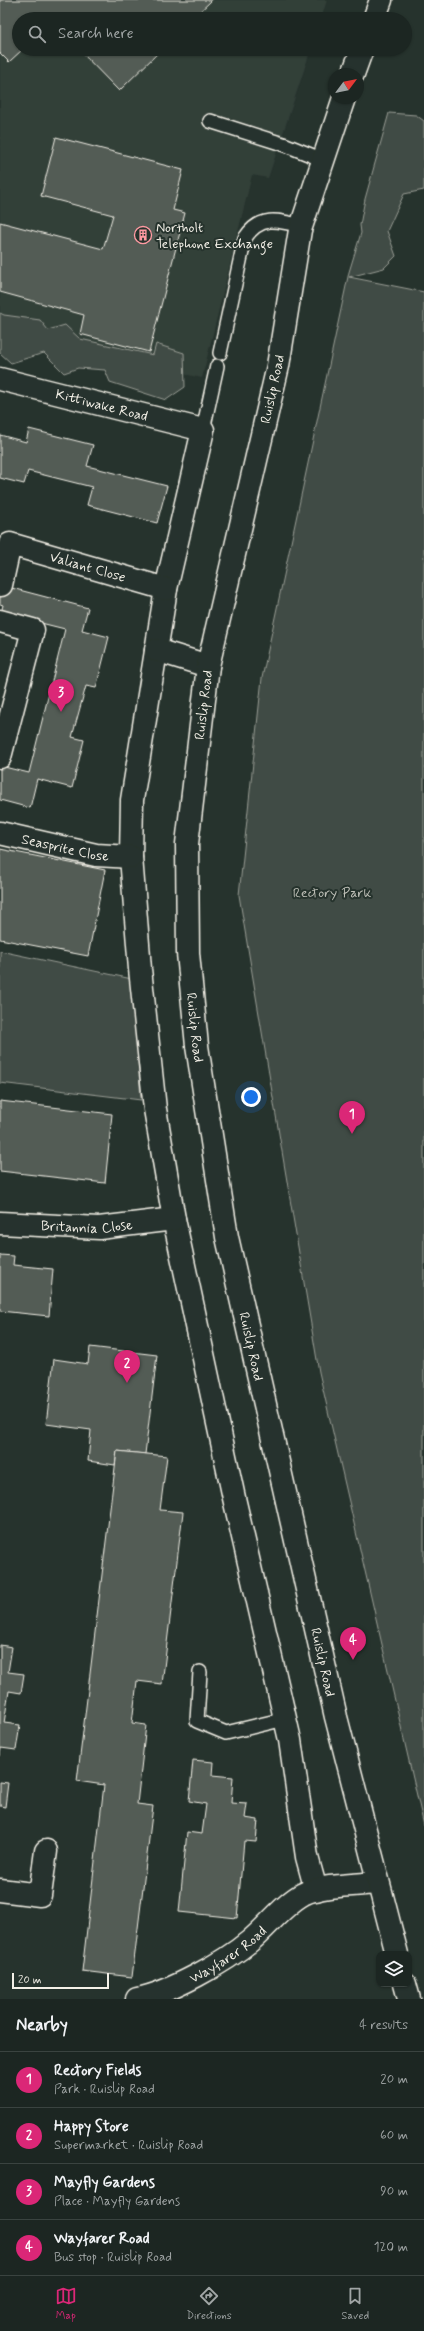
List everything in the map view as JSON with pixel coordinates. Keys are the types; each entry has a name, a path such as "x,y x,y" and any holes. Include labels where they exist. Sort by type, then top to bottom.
{"street":[{"path":"377,12 381,0"},
{"path":"354,68 359,56"},
{"name":"Ruislip Road","path":"342,104 296,244 278,366 208,666 187,844 188,953 197,1046 227,1237 336,1717 396,1951"},
{"name":"Kittiwake Road","path":"0,379 204,430"},
{"path":"204,430 166,589 132,800 131,857 140,969 154,1102 174,1218 232,1490 285,1719 307,1857 316,1890"},
{"name":"Valiant Close","path":"1,585 10,544 166,589"},
{"path":"0,621 33,630 0,757"},
{"path":"156,650 208,666"},
{"name":"Seasprite Close","path":"0,833 96,855 131,857"},
{"name":"Britannia Close","path":"0,1223 99,1228 174,1218"},
{"path":"0,1890 40,1895 46,1851"},
{"name":"Wayfarer Road","path":"137,1999 146,1997 191,1979 250,1941 291,1902 303,1894 316,1890 378,1883"},
{"path":"406,1987 409,1999"}],"lane":[{"path":"210,121 286,145 323,160"},
{"path":"220,353 245,238 250,230 271,220 301,226"},
{"path":"204,430 216,366"},
{"path":"200,1672 197,1721 226,1733 285,1719"}],"shaded area":[{"path":"0,0 327,0 323,12 12,12 12,56 309,56 268,178 252,175 202,378 0,334"}],"green space":[{"name":"Rectory Park","path":"389,113 416,115 424,121 424,190 404,194 387,231 396,256 384,268 349,277 424,292 424,1826 319,1372 239,895 262,678 349,272 361,233 360,225 365,199"},
{"path":"0,313 4,315 40,320 48,330 65,325 80,339 153,355 156,344 184,353 185,387 166,400 110,382 105,370 78,368 64,373 44,353 11,363 0,353"},
{"path":"0,951 132,979 141,1100 0,1083"}],"building":[{"path":"0,0 212,0 199,12 12,12 12,56 15,56 9,62 0,53"},
{"path":"85,56 155,56 119,91"},
{"name":"Northolt Telephone Exchange","path":"56,137 183,170 173,210 185,213 149,352 80,334 84,315 0,292 0,222 103,249 113,215 41,196"},
{"path":"29,429 93,445 87,466 167,486 157,523 87,505 92,487 28,471 24,484 0,478 0,435 26,442"},
{"path":"0,585 88,608 82,630 109,637 96,688 86,686 72,737 84,740 72,788 37,779 30,808 0,800 0,766 29,773 65,629 1,613 3,605 0,604"},
{"path":"0,849 105,870 88,956 0,939"},
{"path":"0,1101 112,1114 105,1183 0,1171"},
{"path":"0,1255 14,1256 13,1265 53,1269 49,1316 0,1311"},
{"path":"90,1347 157,1355 145,1454 117,1451 115,1465 88,1461 91,1430 46,1424 54,1359 88,1364"},
{"path":"117,1451 167,1456 160,1510 183,1512 162,1684 137,1681 132,1723 146,1725 137,1804 153,1806 132,1977 82,1971 104,1785 77,1781"},
{"path":"0,1645 12,1647 8,1672 24,1674 21,1693 9,1691 4,1723 20,1725 16,1750 1,1748 0,1756"},
{"path":"193,1760 213,1762 212,1775 233,1777 231,1803 247,1804 245,1818 258,1820 256,1842 244,1841 237,1918 179,1912 187,1832 202,1834 206,1804 189,1801"},
{"path":"0,1782 8,1783 5,1807 0,1806"}],"place":[{"name":"Northolt Telephone Exchange","path":"143,235"},
{"name":"Mayfly Gardens","path":"61,712"},
{"name":"Rectory Fields","path":"352,1134"},
{"name":"Happy Store","path":"127,1383"},
{"name":"Wayfarer Road","path":"353,1660"}]}
